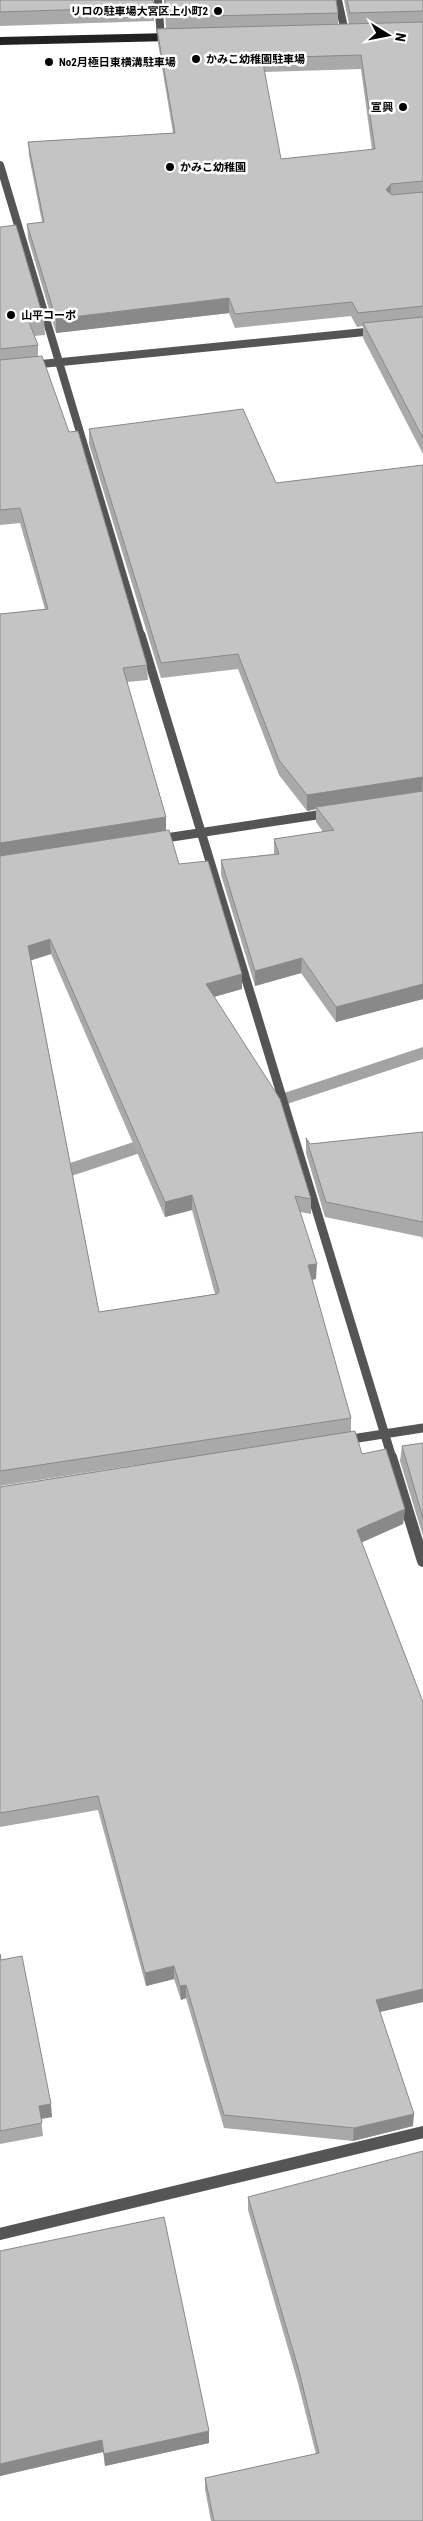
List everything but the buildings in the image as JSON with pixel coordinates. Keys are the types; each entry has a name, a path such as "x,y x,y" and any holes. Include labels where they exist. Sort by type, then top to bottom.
{"street":[{"path":"158,0 161,37"},
{"path":"338,0 345,32"},
{"path":"335,32 355,32"},
{"path":"0,42 180,36"},
{"path":"0,165 200,833 423,1561"},
{"path":"20,367 384,330"},
{"path":"153,840 336,812"},
{"path":"335,1442 423,1428"},
{"path":"0,2234 423,2132"}],"waterway":[{"path":"263,1106 423,1053"},
{"path":"0,1193 158,1140"}],"place":[{"name":"リロの駐車場大宮区上小町2","path":"218,11"},
{"name":"かみこ幼稚園駐車場","path":"196,59"},
{"name":"No2月極日東横溝駐車場","path":"49,62"},
{"name":"宣興","path":"403,107"},
{"name":"かみこ幼稚園","path":"170,167"},
{"name":"山平コーポ","path":"11,315"}]}
